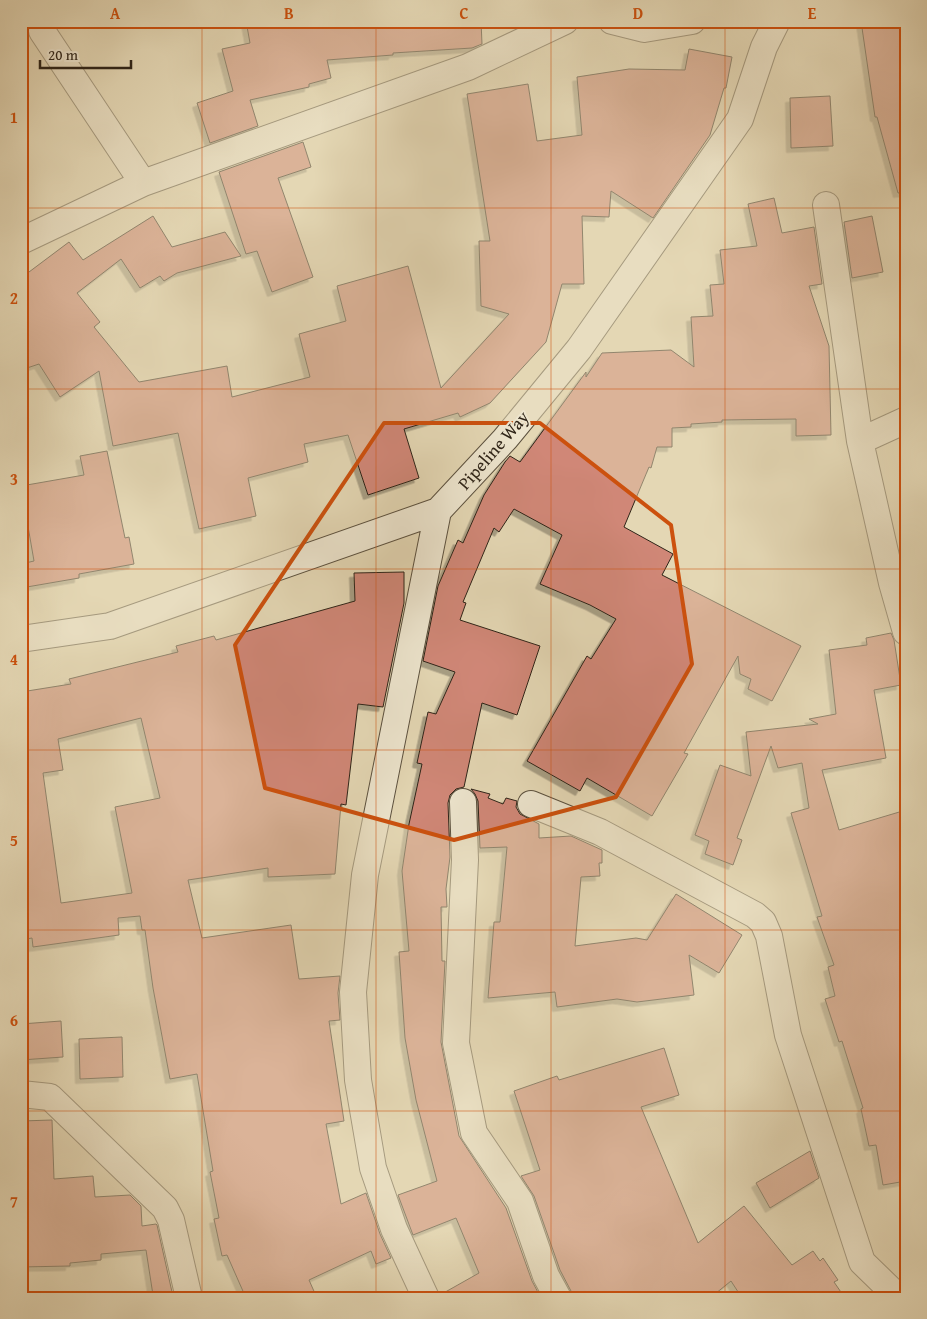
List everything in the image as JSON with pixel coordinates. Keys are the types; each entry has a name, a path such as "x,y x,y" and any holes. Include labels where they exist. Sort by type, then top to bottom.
{"street":[{"path":"21,241 142,182 468,67 566,21"},
{"path":"612,21 644,28 692,21"},
{"name":"Pipeline Way","path":"21,639 110,626 438,511 505,439 578,349 740,119 764,46 777,21"},
{"path":"42,31 142,182"},
{"path":"826,205 860,441 899,587 906,632"},
{"path":"860,441 906,420"},
{"path":"426,1298 394,1229 373,1168 358,1080 353,992 365,875 438,511"},
{"path":"463,802 465,860 456,1043 474,1133 520,1202 546,1276 558,1298"},
{"path":"530,804 600,832 755,915 763,922 768,936 788,1035 862,1262 899,1298"},
{"path":"21,1094 50,1097 165,1208 171,1220 189,1298"}],"highlighted area":[{"path":"384,423 540,423 671,525 692,664 616,797 454,840 265,788 235,645"}],"building":[{"path":"246,21 481,21 482,44 472,48 393,53 393,55 327,60 331,78 309,84 309,87 250,100 258,126 210,143 197,103 233,91 222,49 250,43"},
{"path":"861,21 906,21 906,192 898,193 877,117 875,117"},
{"path":"689,49 732,57 726,88 724,88 710,135 653,218 611,191 609,217 582,216 584,284 562,284 546,342 490,403 460,417 458,413 404,429 419,478 368,495 348,435 304,444 308,462 248,478 256,516 199,529 178,433 113,446 99,371 60,397 39,364 21,370 21,278 69,242 83,260 153,216 172,247 225,232 241,256 177,273 164,281 160,276 140,288 121,259 77,293 100,322 94,327 139,382 227,366 232,397 310,377 299,334 346,321 337,286 408,266 441,388 509,314 481,306 479,241 490,241 467,94 528,84 537,141 582,135 577,77 629,69 685,70"},
{"path":"830,96 833,146 791,148 790,98"},
{"path":"303,142 311,167 278,178 313,277 272,292 257,251 246,254 219,172"},
{"path":"774,198 782,233 814,227 822,284 809,286 829,346 831,435 796,436 796,419 722,420 722,422 691,424 691,427 672,428 672,447 657,447 651,468 649,467 624,527 673,554 662,575 801,646 772,701 748,689 751,679 740,674 738,656 684,753 688,754 652,816 587,778 580,791 527,761 587,656 591,659 616,619 590,605 540,584 562,535 514,509 499,532 494,528 463,602 466,603 460,620 540,646 517,715 482,703 464,787 456,789 450,795 448,803 450,857 446,889 447,907 441,907 442,961 445,961 441,1042 459,1136 506,1208 532,1281 541,1298 441,1298 440,1295 479,1273 456,1218 413,1235 398,1195 437,1181 416,1100 405,1038 399,952 409,951 402,871 409,824 422,764 417,763 428,712 436,714 455,672 423,661 438,586 458,540 463,543 484,495 505,462 510,456 520,462 586,372 586,377 602,353 671,350 694,367 691,317 713,316 710,285 724,284 720,250 757,246 748,204"},
{"path":"872,216 883,272 852,278 844,222"},
{"path":"107,451 125,538 129,537 134,564 79,574 79,578 21,588 21,564 34,561 21,486 84,475 80,456"},
{"path":"404,572 404,603 383,707 358,704 346,805 341,804 335,874 268,877 268,868 188,880 202,938 291,925 299,979 340,976 338,993 340,1020 329,1021 344,1121 326,1124 341,1204 366,1193 380,1234 391,1258 376,1264 371,1251 309,1280 317,1298 246,1298 227,1255 222,1256 214,1219 219,1218 210,1172 213,1171 197,1074 170,1079 153,988 145,930 142,930 140,916 118,918 119,935 33,947 32,938 21,940 21,692 71,684 69,679 178,652 176,646 214,636 216,640 355,601 354,573","holes":["141,718 160,798 115,807 132,893 61,903 43,773 63,770 58,739"]},
{"path":"891,633 894,640 901,685 874,690 886,758 822,770 839,830 906,810 906,1181 883,1185 876,1145 869,1146 861,1109 863,1108 842,1041 839,1042 825,999 835,996 828,967 834,965 817,917 822,916 791,813 809,808 802,763 778,768 771,746 737,838 742,840 733,865 705,854 709,841 695,835 720,765 751,776 746,732 818,724 809,719 836,714 829,650 867,645 866,638"},
{"path":"471,789 490,794 488,798 503,804 506,798 517,801 516,807 520,814 539,824 539,838 571,836 602,850 602,863 599,863 600,876 581,877 575,946 636,938 647,940 676,894 742,935 719,973 689,955 694,995 637,1002 617,999 557,1007 555,992 488,998 494,922 500,922 507,847 480,848 478,801"},
{"path":"61,1021 63,1057 21,1060 21,1024"},
{"path":"122,1037 123,1077 80,1079 79,1039"},
{"path":"664,1048 679,1095 641,1107 698,1243 744,1206 792,1265 813,1251 820,1261 823,1258 838,1280 834,1282 845,1298 742,1298 731,1281 710,1298 573,1298 560,1270 534,1196 521,1176 540,1170 514,1091 557,1076 559,1080"},
{"path":"52,1120 54,1179 93,1176 95,1197 130,1195 141,1206 142,1226 157,1225 172,1292 153,1295 146,1250 101,1254 101,1260 70,1263 70,1266 21,1267 21,1121"},
{"path":"810,1151 819,1178 770,1208 756,1183"}]}
